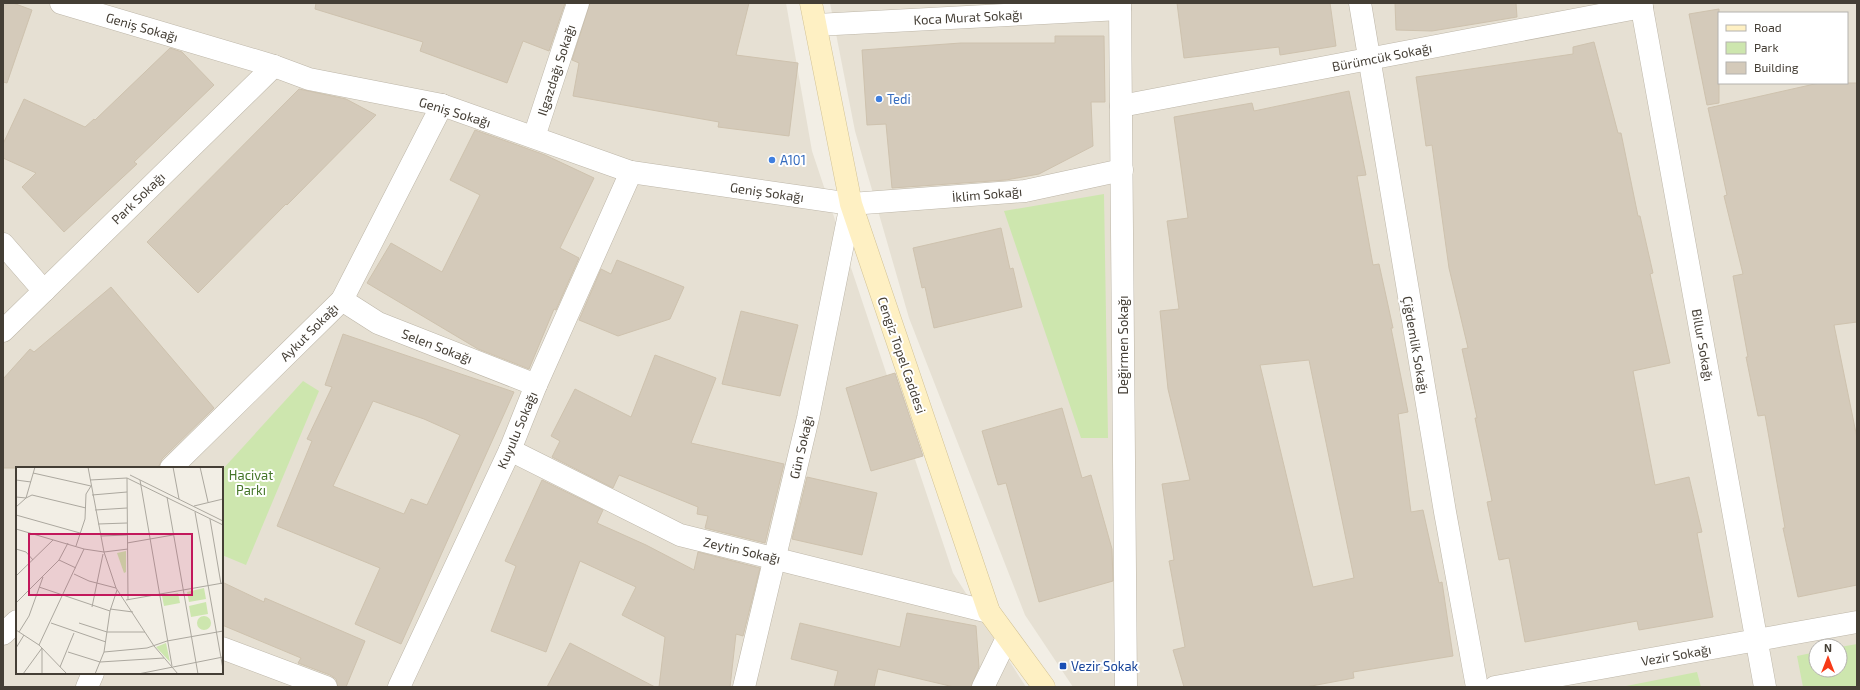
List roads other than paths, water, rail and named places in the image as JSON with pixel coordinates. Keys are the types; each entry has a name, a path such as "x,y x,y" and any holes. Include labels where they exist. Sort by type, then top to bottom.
{"street":[{"name":"Geniş Sokağı","path":"61,3 274,66 309,79 442,105 631,172 851,204"},
{"name":"Ilgazdağı Sokağı","path":"534,137 578,3"},
{"name":"Cengiz Topel Caddesi","path":"811,3 851,204 989,612 1044,687"},
{"name":"Çiğdemlik Sokağı","path":"1360,3 1443,504 1477,687"},
{"name":"Bürümcük Sokağı","path":"1121,106 1642,5"},
{"name":"Billur Sokağı","path":"1642,5 1765,687"},
{"name":"Koca Murat Sokağı","path":"816,25 1120,6"},
{"name":"Değirmen Sokağı","path":"1120,6 1126,687"},
{"name":"Park Sokağı","path":"3,331 274,66"},
{"name":"Aykut Sokağı","path":"172,467 342,300 442,105"},
{"name":"İklim Sokağı","path":"851,204 1025,191 1122,170"},
{"name":"Kuyulu Sokağı","path":"399,687 510,450 536,385 631,172"},
{"name":"Gün Sokağı","path":"744,687 808,418 851,204"},
{"path":"3,244 44,291"},
{"name":"Selen Sokağı","path":"342,300 378,323 536,385"},
{"name":"Zeytin Sokağı","path":"510,450 680,535 989,612"},
{"path":"3,634 16,621"},
{"name":"Vezir Sokağı","path":"1495,687 1857,622"},
{"path":"983,687 1007,638"},
{"path":"223,648 326,687"},
{"path":"88,687 92,674"}],"place":[{"name":"Tedi","path":"879,99"},
{"name":"A101","path":"772,160"},
{"name":"Vezir Sokak","path":"1063,666"}],"park label":[{"name":"Hacivat Parkı","path":"251,482"}]}
